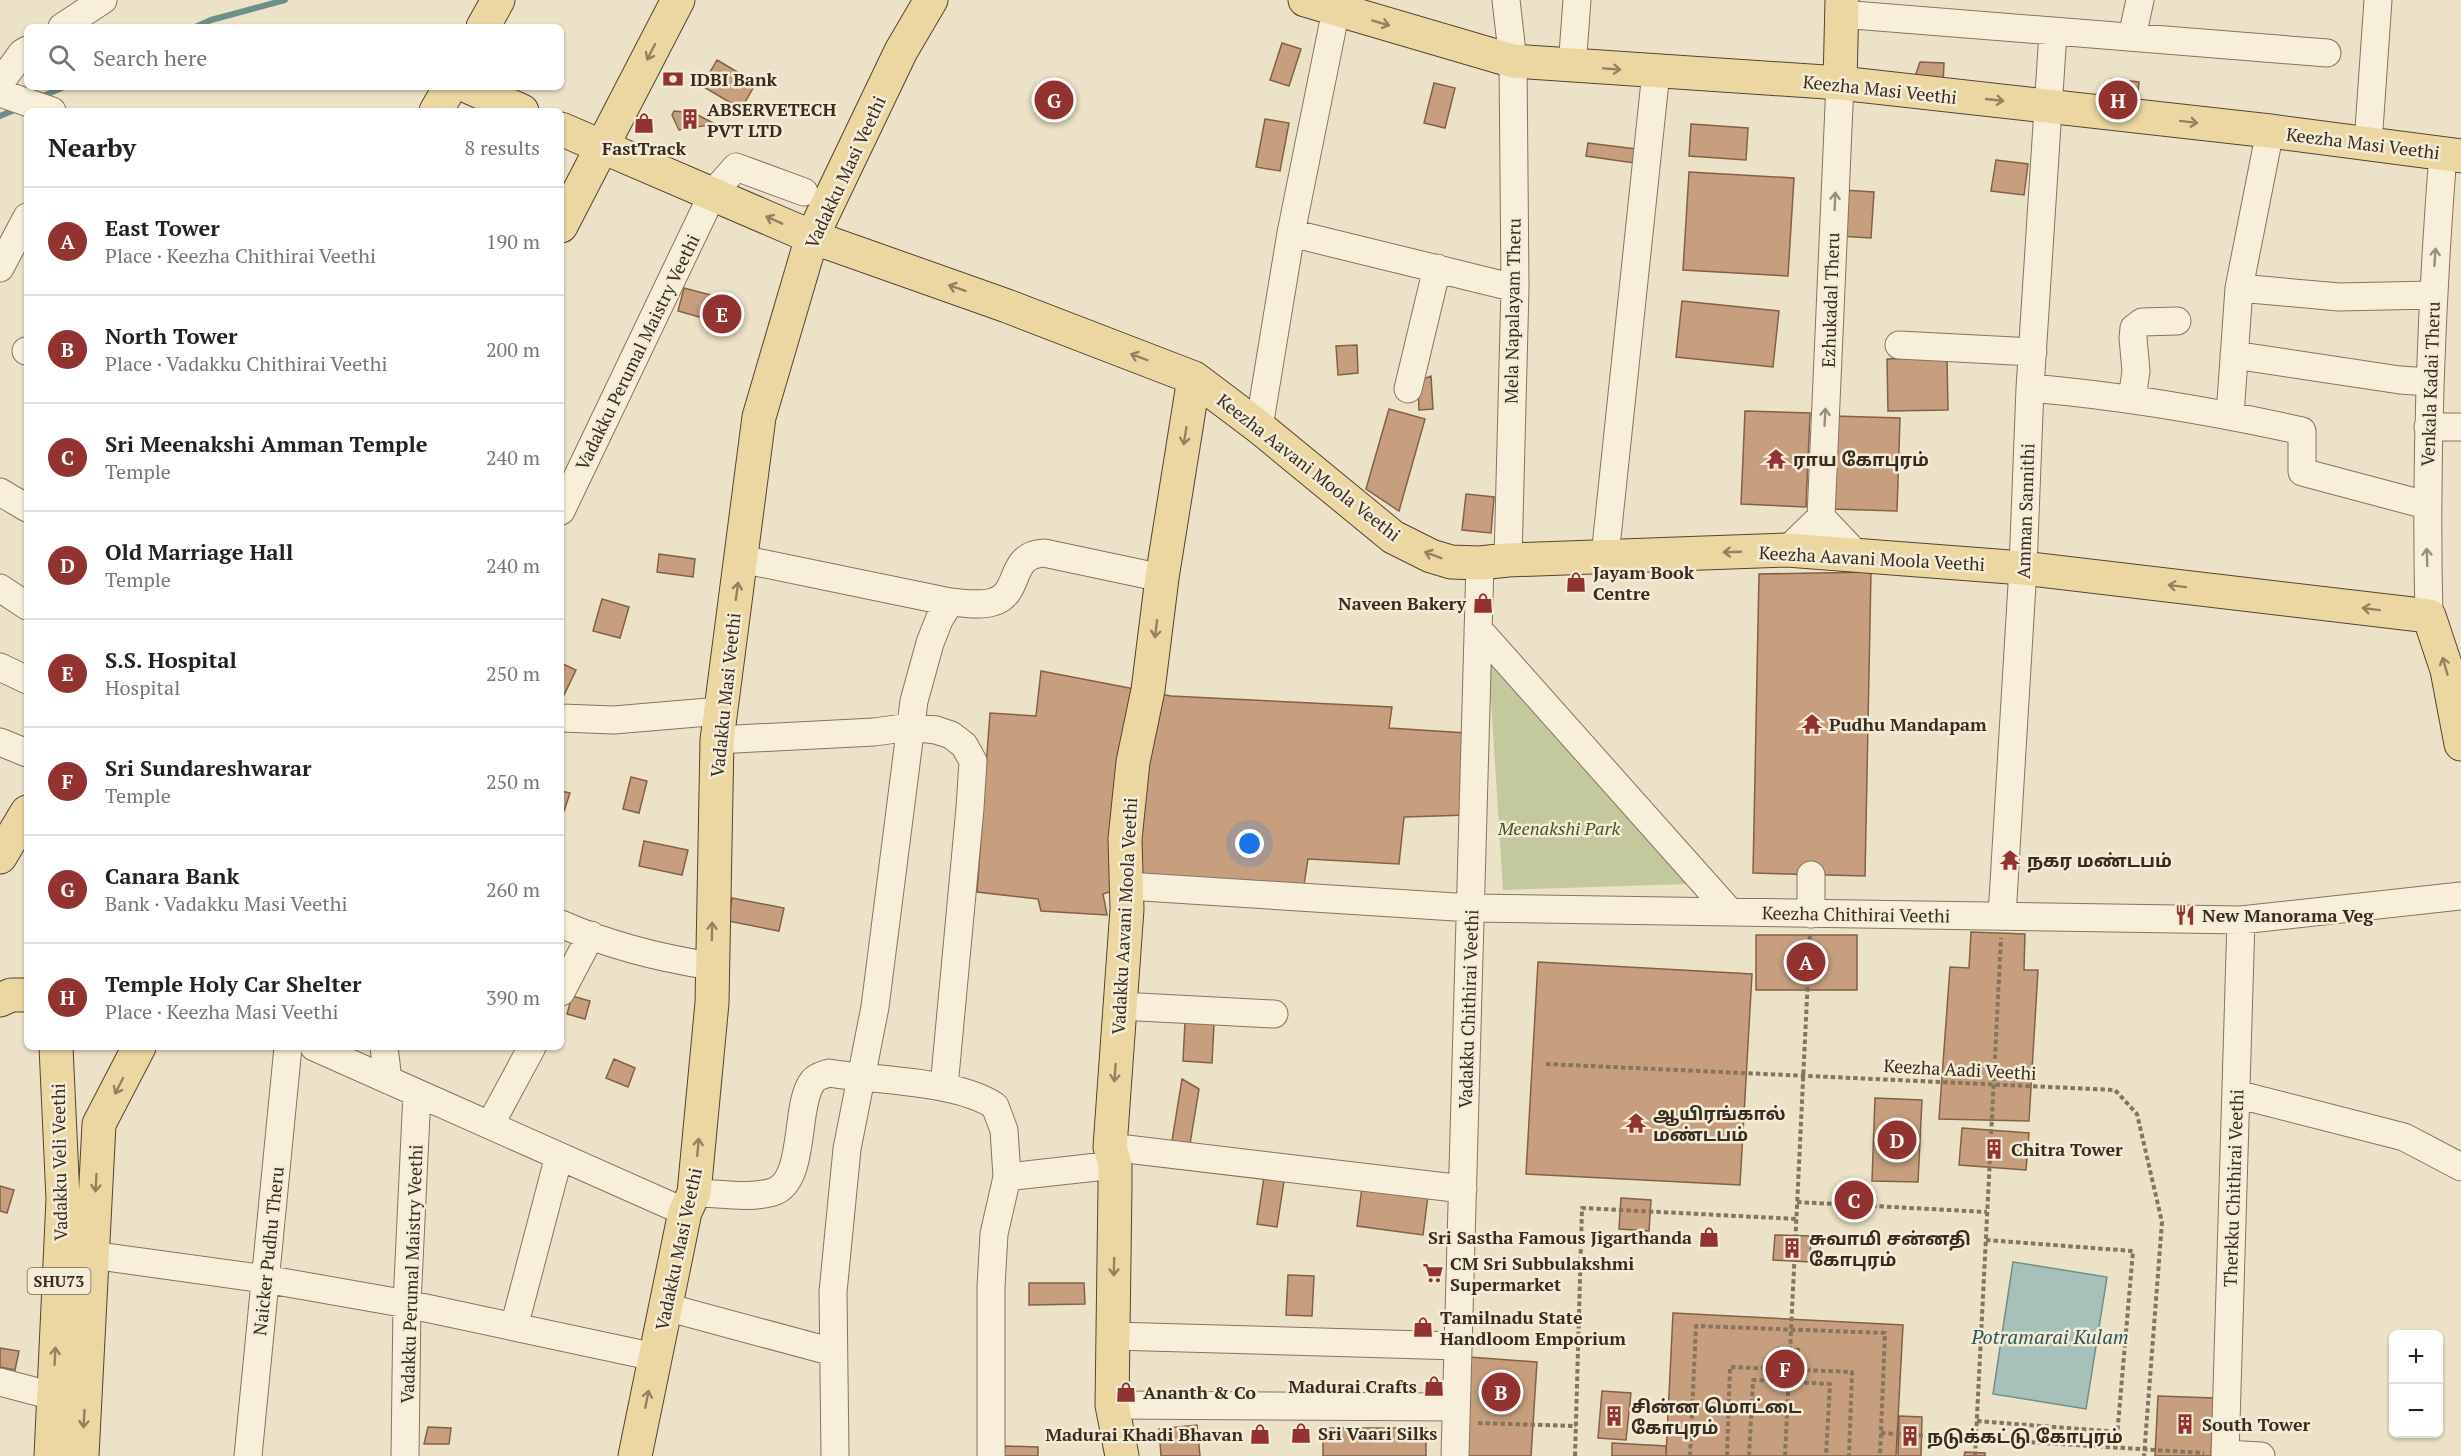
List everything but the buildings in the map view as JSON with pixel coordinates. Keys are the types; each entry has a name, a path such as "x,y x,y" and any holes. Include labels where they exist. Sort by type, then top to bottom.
{"main road":[{"path":"485,24 498,0"},
{"path":"564,220 678,0"},
{"name":"Vadakku Masi Veethi","path":"635,1456 690,1203 712,1003 718,725 759,417 812,237 901,51 931,0"},
{"name":"Keezha Masi Veethi","path":"1326,3 1513,61 1572,67 1840,83 2270,131 2452,154"},
{"path":"1840,83 1841,7"},
{"path":"438,108 448,90"},
{"path":"476,90 515,108"},
{"name":"Keezha Aavani Moola Veethi","path":"564,130 812,237 1007,306 1194,378 1259,427 1393,537 1431,555 1451,561 1787,550 1820,562 1857,555 2023,568 2429,616"},
{"name":"Vadakku Aavani Moola Veethi","path":"1122,1456 1112,1405 1113,1156 1127,886 1125,839 1133,762 1148,690 1162,578 1194,378"},
{"path":"2429,616 2447,670 2461,744"},
{"path":"0,857 24,817"},
{"path":"0,1000 11,995 24,994"},
{"name":"Vadakku Veli Veethi","path":"51,1456 63,1199 56,1050"},
{"path":"59,1107 74,1120 99,1124 137,1050"},
{"name":"Vadakku Veli Veethi","path":"82,1456 99,1124"}],"street":[{"path":"67,24 103,0"},
{"name":"Mela Napalayam Theru","path":"1494,561 1515,288 1513,61 1506,0"},
{"path":"1572,67 1576,0"},
{"path":"2132,37 2140,0"},
{"path":"2368,144 2378,0"},
{"path":"1259,427 1326,3"},
{"path":"1841,7 2053,32 2327,53"},
{"name":"Amman Sannithi","path":"2002,916 2023,568 2030,388 2053,32"},
{"path":"24,52 0,90 45,108"},
{"path":"1605,556 1656,72"},
{"name":"Ezhukadal Theru","path":"1821,518 1840,83"},
{"path":"2230,415 2239,288 2270,131"},
{"name":"Venkala Kadai Theru","path":"2429,616 2426,505 2432,296 2452,154"},
{"name":"Vadakku Perumal Maistry Veethi","path":"564,505 713,193 736,166 804,192"},
{"path":"0,268 24,223"},
{"path":"1291,233 1515,288"},
{"path":"1408,389 1437,268"},
{"path":"2239,288 2339,297 2432,296"},
{"path":"2132,399 2136,371 2134,328 2142,322 2177,321"},
{"path":"1899,345 2033,352"},
{"path":"2234,355 2400,380 2430,382"},
{"path":"2030,388 2132,399 2230,415 2302,431 2302,472 2426,505"},
{"path":"2428,427 2461,427"},
{"path":"0,492 24,506"},
{"path":"1787,550 1821,518 1857,555"},
{"path":"741,559 950,602 982,604 1001,599 1009,590 1020,565 1034,553 1044,553 1162,578"},
{"name":"Vadakku Chithirai Veethi","path":"1455,1456 1478,629 1494,561"},
{"path":"0,588 24,604"},
{"path":"835,1456 833,1292 848,1149 880,975 914,700 930,643 939,620 950,602"},
{"path":"1478,629 1730,912"},
{"path":"0,667 24,679"},
{"path":"564,718 874,732 911,727 936,730 951,735 964,745 973,761 944,1087"},
{"path":"0,742 24,752"},
{"path":"1810,914 1811,875"},
{"name":"Keezha Chithirai Veethi","path":"1127,886 1471,908 2241,920 2461,896"},
{"name":"Therkku Chithirai Veethi","path":"2225,1455 2241,920"},
{"path":"564,925 623,946 685,962 711,966"},
{"path":"564,986 591,935"},
{"path":"1120,1006 1274,1014"},
{"name":"Naicker Pudhu Theru","path":"248,1456 288,1050"},
{"path":"321,1050 559,1156 690,1203 776,1191 784,1183 795,1162 806,1100 814,1079 829,1073 944,1087 978,1097 995,1106 1004,1130 1007,1177 994,1234 991,1456"},
{"path":"384,1050 388,1080"},
{"path":"490,1125 530,1050"},
{"name":"Vadakku Perumal Maistry Veethi","path":"405,1456 407,1304 417,1093"},
{"path":"2236,1094 2404,1137 2461,1167"},
{"path":"514,1327 559,1156"},
{"path":"1007,1177 1113,1156 1463,1190"},
{"path":"92,1255 265,1279 407,1304 655,1357"},
{"path":"666,1307 833,1352"},
{"path":"1113,1336 1458,1346"},
{"path":"0,1382 53,1396"},
{"path":"1112,1405 1456,1415"},
{"path":"2225,1455 2261,1456"}],"path":[{"path":"1785,1456 1810,914"},
{"path":"1975,1456 2002,916"},
{"name":"Keezha Aadi Veethi","path":"1546,1064 2115,1090 2137,1114 2162,1222 2145,1449"},
{"path":"1797,1202 1987,1212"},
{"path":"1575,1456 1582,1208 1796,1219"},
{"path":"1986,1240 2133,1251 2116,1448"},
{"path":"1690,1456 1696,1326 1885,1333 1880,1456"},
{"path":"1727,1456 1730,1367 1852,1372 1849,1456"},
{"path":"1749,1456 1753,1380 1830,1384 1826,1456"},
{"path":"1456,1415 1576,1426"},
{"path":"1977,1421 2118,1432"},
{"path":"1881,1433 2225,1455"},
{"path":"2144,1456 2145,1449"}],"green space":[{"name":"Meenakshi Park","path":"1488,653 1687,884 1503,890"}],"water":[{"name":"Potramarai Kulam","path":"2013,1262 2107,1277 2086,1409 1993,1394"}],"waterway":[{"path":"202,24 285,0"},
{"path":"41,97 57,90"},
{"path":"0,116 19,108"}],"place":[{"name":"IDBI Bank","path":"673,79"},
{"name":"Canara Bank","path":"1054,100"},
{"name":"Temple Holy Car Shelter","path":"2118,100"},
{"name":"ABSERVETECH PVT LTD","path":"690,119"},
{"name":"FastTrack","path":"644,123"},
{"name":"S.S. Hospital","path":"722,314"},
{"name":"ராய கோபுரம்","path":"1776,459"},
{"name":"Jayam Book Centre","path":"1576,582"},
{"name":"Naveen Bakery","path":"1483,603"},
{"name":"Pudhu Mandapam","path":"1812,724"},
{"name":"நகர மண்டபம்","path":"2010,860"},
{"name":"New Manorama Veg","path":"2185,915"},
{"name":"East Tower","path":"1806,962"},
{"name":"ஆயிரங்கால் மண்டபம்","path":"1636,1123"},
{"name":"Old Marriage Hall","path":"1897,1140"},
{"name":"Chitra Tower","path":"1994,1149"},
{"name":"Sri Meenakshi Amman Temple","path":"1854,1200"},
{"name":"Sri Sastha Famous Jigarthanda","path":"1709,1237"},
{"name":"சுவாமி சன்னதி கோபுரம்","path":"1792,1248"},
{"name":"CM Sri Subbulakshmi Supermarket","path":"1433,1273"},
{"name":"Tamilnadu State Handloom Emporium","path":"1423,1327"},
{"name":"Sri Sundareshwarar","path":"1785,1369"},
{"name":"Madurai Crafts","path":"1434,1386"},
{"name":"Ananth & Co","path":"1126,1392"},
{"name":"North Tower","path":"1501,1392"},
{"name":"சின்ன மொட்டை கோபுரம்","path":"1614,1416"},
{"name":"South Tower","path":"2185,1424"},
{"name":"Sri Vaari Silks","path":"1301,1433"},
{"name":"Madurai Khadi Bhavan","path":"1260,1434"},
{"name":"நடுக்கட்டு கோபுரம்","path":"1910,1436"}]}
